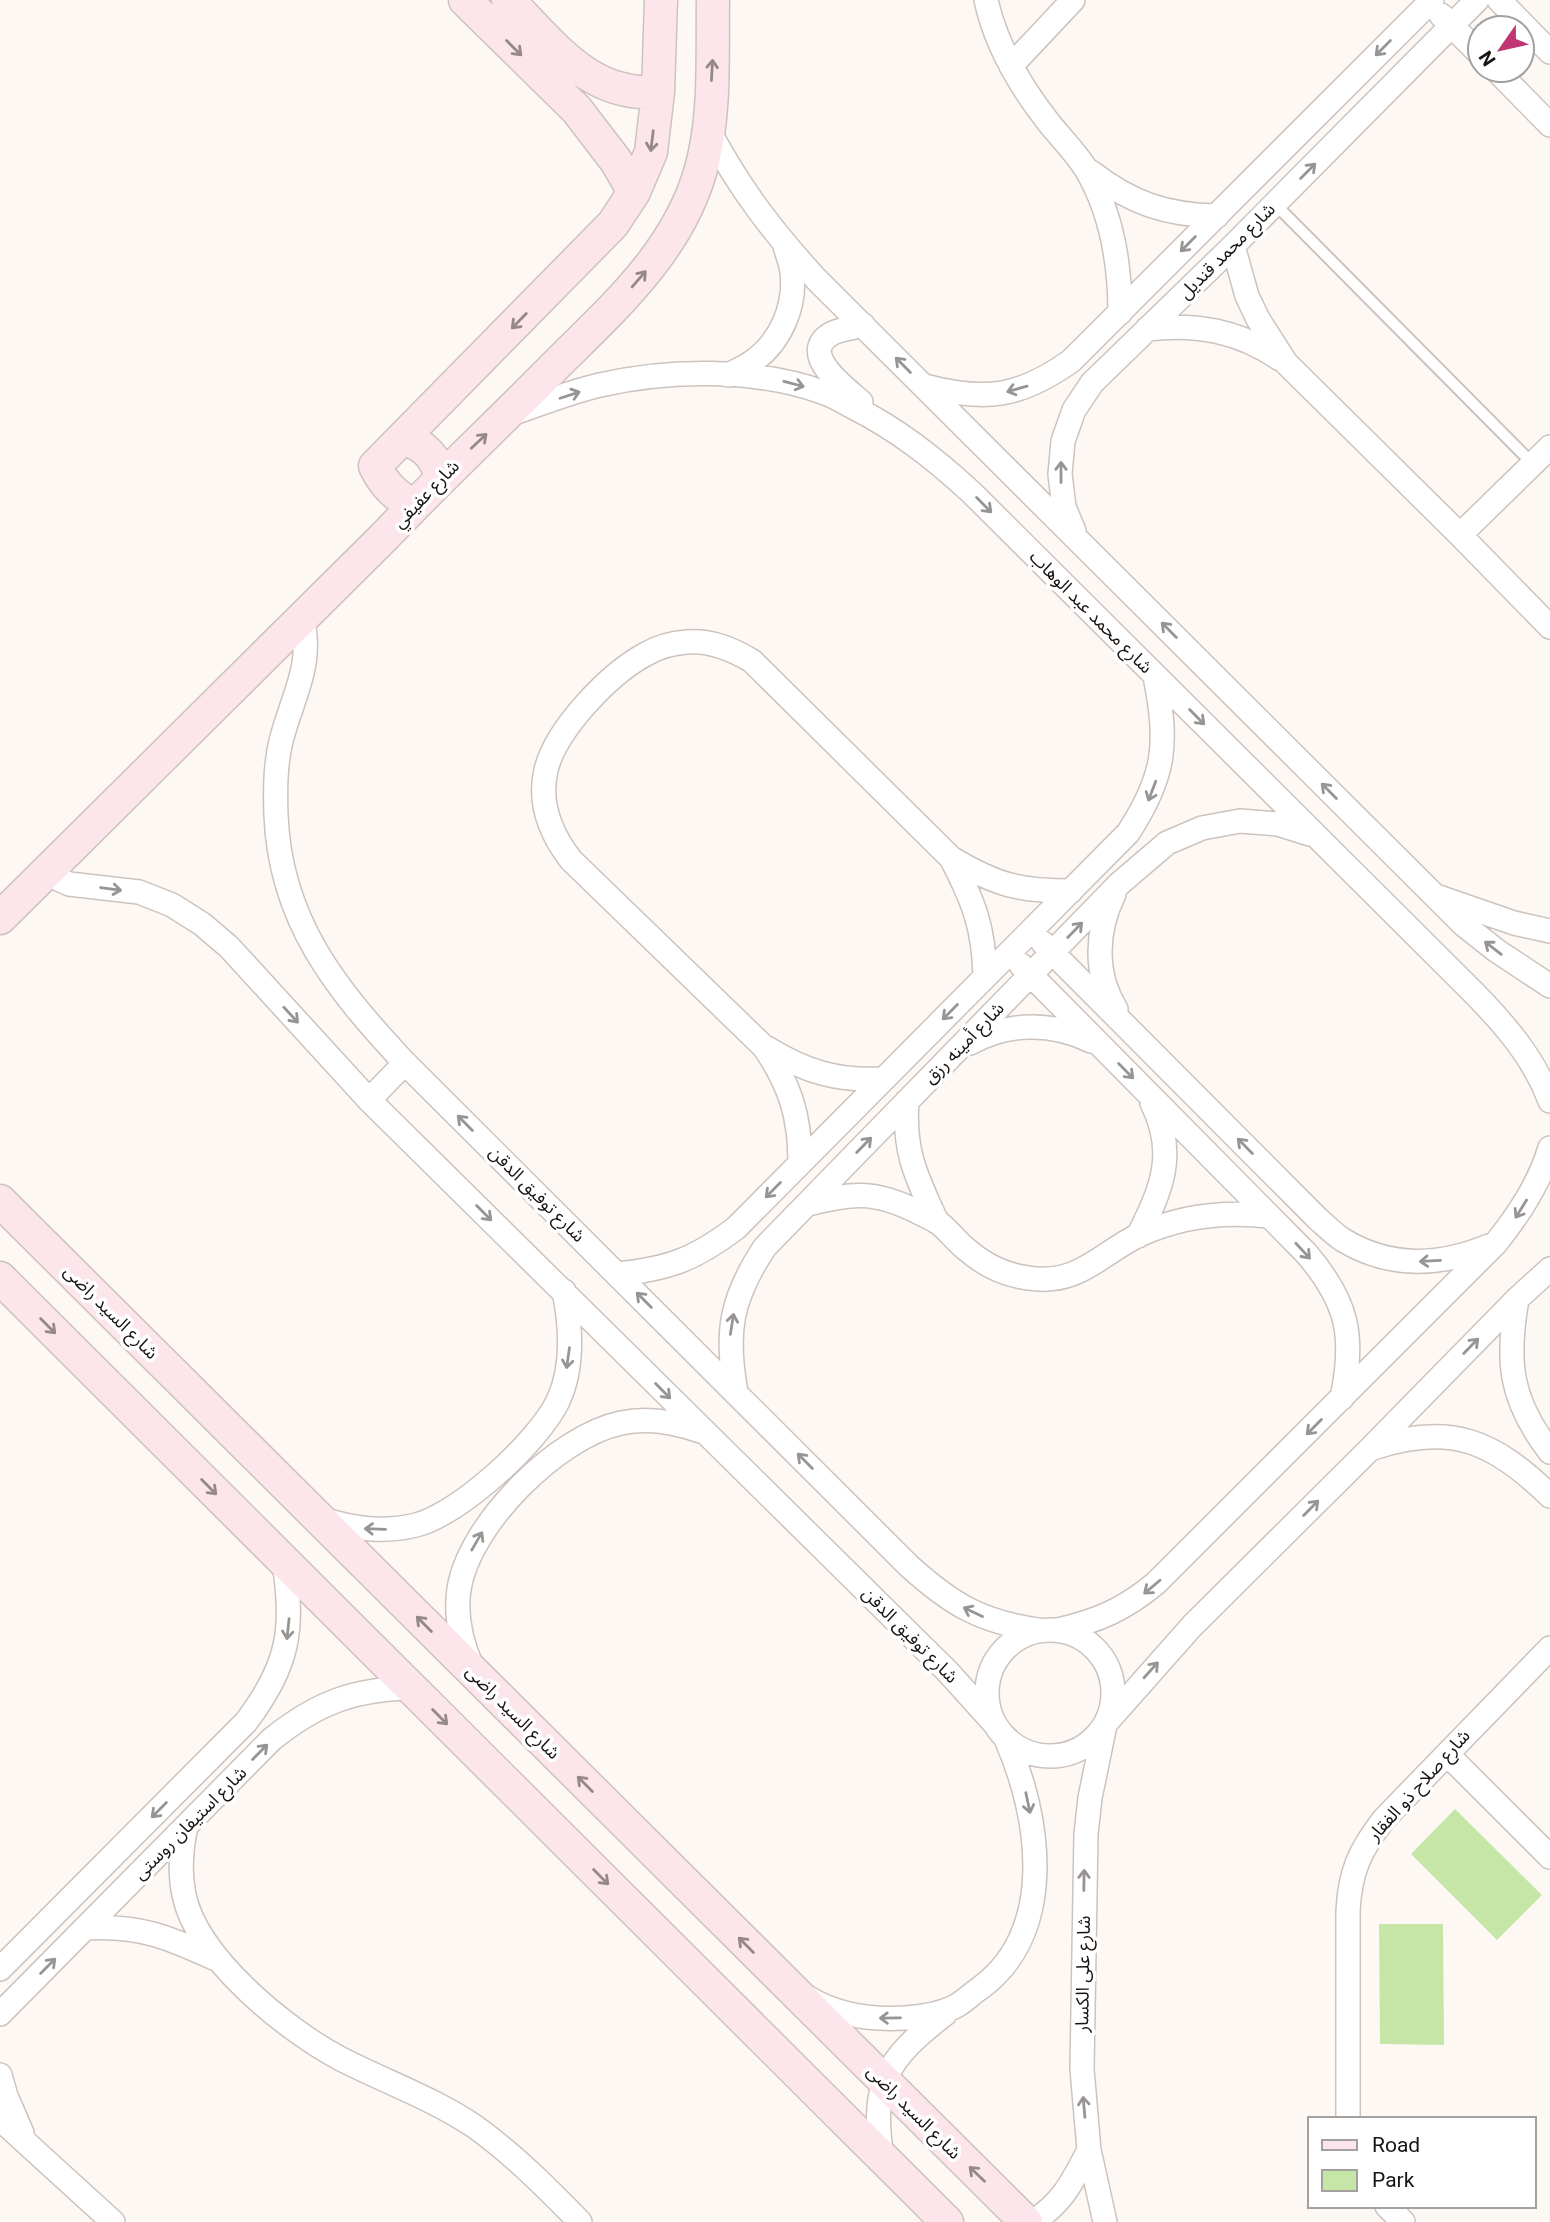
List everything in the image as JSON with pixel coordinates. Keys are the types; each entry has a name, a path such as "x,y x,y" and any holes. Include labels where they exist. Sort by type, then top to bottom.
{"street":[{"path":"466,0 577,110 616,161 634,192"},
{"path":"508,0 584,74 604,85 627,92 658,92"},
{"path":"414,506 387,486 375,466 613,224 634,192 651,152 658,92 661,0"},
{"name":"شارع عفيفي","path":"0,918 617,304 646,272 669,241 688,206 701,169 709,131 712,0"},
{"path":"986,0 998,38 1011,66 1027,93 1085,168 1101,200 1117,255 1120,313"},
{"path":"1011,66 1073,0"},
{"name":"شارع محمد قنديل","path":"1077,537 1064,507 1060,474 1063,441 1074,410 1093,383 1477,0"},
{"path":"1499,0 1550,52"},
{"path":"1430,1 1466,40"},
{"name":"شارع محمد قنديل","path":"924,386 986,396 1016,391 1045,379 1071,361 1430,1"},
{"path":"1510,84 1550,125"},
{"path":"709,131 743,190 785,245 863,326 1464,925 1497,951 1550,986"},
{"path":"1085,168 1137,202 1163,211 1217,216"},
{"path":"728,375 752,363 771,345 785,322 792,296 792,270 785,245"},
{"path":"1233,246 1247,296 1286,363"},
{"path":"863,326 831,334 820,349 820,359 825,369 882,422"},
{"path":"1147,329 1171,326 1220,331 1244,338 1286,363 1550,627"},
{"name":"شارع محمد عبد الوهاب","path":"505,416 597,386 677,374 728,375 788,381 825,393 882,422 945,468 1502,1021 1525,1050 1550,1101"},
{"path":"404,439 425,448 432,456 441,477"},
{"path":"1460,535 1550,447"},
{"name":"شارع توفيق الدقن","path":"302,618 306,660 281,742 275,786 276,830 284,874 297,914 315,952 360,1013 405,1063 931,1586 981,1617 1009,1626 1048,1630"},
{"path":"883,1079 858,1080 821,1073 786,1060 764,1046 571,860 557,841 548,819 544,796 545,772 558,742 594,697 618,674 645,654 666,645 688,641 711,643 733,650 752,661 951,858 980,876 1009,886 1040,891 1071,891"},
{"name":"شارع أمينه رزق","path":"617,1273 650,1271 681,1262 710,1247 736,1228 1128,833 1146,806 1158,775 1163,742 1162,709 1155,676"},
{"name":"شارع أمينه رزق","path":"736,1392 730,1361 730,1341 736,1301 748,1273 765,1247 1119,884 1167,843 1202,828 1240,821 1278,824 1315,836"},
{"path":"951,858 979,918 985,977"},
{"name":"شارع توفيق الدقن","path":"45,873 69,884 139,892 172,905 202,924 229,947 369,1100 948,1672 1000,1731"},
{"path":"1119,884 1106,912 1099,943 1101,974 1111,1001 1127,1026"},
{"path":"1434,895 1514,923 1550,931"},
{"path":"1031,931 1318,1219 1343,1240 1371,1254 1403,1261 1435,1262 1466,1255 1496,1243"},
{"path":"1009,953 1306,1253 1326,1277 1341,1306 1348,1336 1349,1368 1342,1398"},
{"path":"958,1049 985,1035 1014,1027 1045,1027 1074,1033 1102,1047"},
{"path":"764,1046 789,1090 800,1138 800,1162"},
{"path":"369,1100 405,1063"},
{"path":"1138,1236 1163,1178 1165,1149 1160,1119 1147,1093"},
{"path":"907,1101 905,1124 912,1167 937,1222"},
{"path":"882,2157 877,2107 893,2063 906,2046 990,1981 1006,1963 1024,1932 1033,1897 1031,1823 1022,1780 987,1704 987,1684 993,1665 1004,1649 1020,1637 1085,1624 1111,1614 1156,1583 1496,1243 1533,1190 1550,1148"},
{"path":"806,1205 841,1196 863,1194 892,1200 937,1222 967,1251 997,1270 1029,1279 1062,1278 1095,1264 1138,1236 1173,1223 1205,1215 1239,1212 1269,1216"},
{"name":"شارع السيد راضى","path":"0,1201 1026,2222"},
{"path":"1000,1731 1021,1750 1040,1756 1059,1756 1077,1751 1093,1740 1192,1626 1550,1269"},
{"path":"0,1278 947,2222"},
{"path":"317,1517 350,1528 384,1530 418,1525 447,1511 478,1489 532,1438 548,1419 559,1399 570,1349 564,1291"},
{"path":"1517,1299 1511,1334 1511,1367 1519,1400 1534,1430 1550,1452"},
{"path":"476,1676 464,1649 458,1619 459,1589 467,1560 481,1534 520,1487 568,1447 594,1431 621,1422 650,1420 678,1423 706,1433"},
{"path":"1370,1449 1401,1439 1433,1436 1466,1440 1496,1452 1524,1470 1550,1496"},
{"name":"شارع استيفان روستى","path":"0,1969 246,1722 267,1695 281,1664 289,1631 289,1597 284,1561"},
{"path":"1048,1630 1077,1636 1094,1647 1106,1664 1112,1683 1113,1703 1106,1723"},
{"name":"شارع صلاح ذو الفقار","path":"1348,2117 1350,1885 1357,1861 1368,1839 1384,1819 1550,1648"},
{"name":"شارع استيفان روستى","path":"0,2014 272,1739 296,1720 322,1705 381,1689 411,1688"},
{"name":"شارع على الكسار","path":"1105,2222 1089,2150 1082,2069 1084,1871 1090,1798 1106,1723"},
{"path":"1447,1754 1550,1857"},
{"path":"186,1826 180,1873 184,1896 191,1919 216,1959 262,2003 312,2042 349,2063 427,2099 474,2126 516,2160 580,2222"},
{"path":"85,1928 118,1927 150,1932 171,1938 216,1959"},
{"path":"785,1983 815,2002 848,2014 883,2019 919,2017 953,2008"},
{"path":"0,2075 10,2108 27,2142"},
{"path":"0,2119 113,2222"},
{"path":"1031,2222 1047,2213 1063,2197 1089,2150"},
{"path":"1389,2208 1402,2222"}],"lane":[{"path":"1275,204 1533,464"}],"green space":[{"path":"1455,1809 1542,1895 1497,1940 1411,1854"},
{"path":"1379,1924 1443,1924 1444,2045 1380,2044"}]}
